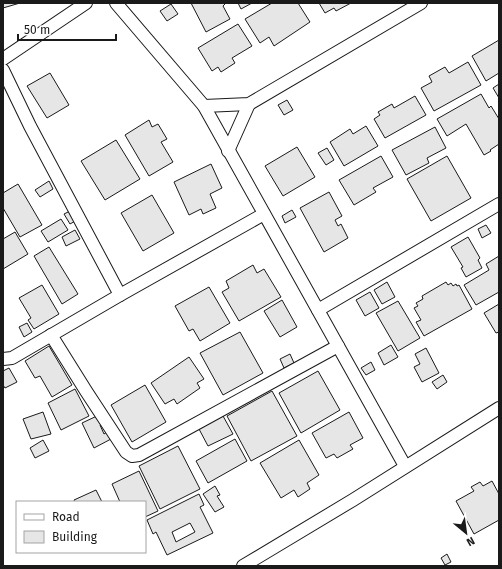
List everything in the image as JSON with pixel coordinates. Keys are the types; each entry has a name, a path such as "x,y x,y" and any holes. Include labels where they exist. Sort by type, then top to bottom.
{"street":[{"path":"3,59 86,3"},
{"path":"116,3 204,106 405,466"},
{"path":"204,106 249,104 421,3"},
{"path":"3,70 30,126 120,295"},
{"path":"228,151 249,104"},
{"path":"318,310 499,204"},
{"path":"3,359 12,358 264,214"},
{"path":"51,335 86,392 126,452 132,456 138,455 338,346"},
{"path":"243,566 353,500 499,408"}],"building":[{"path":"3,3 20,3 3,8"},
{"path":"191,3 226,3 223,6 230,19 206,32"},
{"path":"238,3 252,3 241,9"},
{"path":"272,3 298,3 310,22 274,46 269,37 260,43 245,19"},
{"path":"319,3 351,3 336,11 334,8 325,13"},
{"path":"171,4 178,14 167,21 160,11"},
{"path":"238,24 252,46 232,58 235,63 221,72 218,67 212,71 198,48"},
{"path":"499,40 499,73 486,81 472,56"},
{"path":"468,62 481,85 434,111 421,88 432,82 429,76 445,67 449,73"},
{"path":"50,73 69,105 47,118 27,86"},
{"path":"499,84 499,98 493,88"},
{"path":"481,94 489,108 491,106 499,119 499,144 484,155 466,124 447,136 437,119"},
{"path":"415,96 426,115 385,138 374,119 380,115 378,112 392,104 394,108"},
{"path":"287,100 293,110 284,115 278,105"},
{"path":"149,120 152,127 158,124 167,139 161,142 173,162 149,176 125,135"},
{"path":"366,126 378,146 344,166 330,142 350,129 353,134"},
{"path":"435,127 446,148 427,158 429,163 406,175 392,150"},
{"path":"116,140 140,179 105,200 81,161"},
{"path":"297,147 315,177 283,196 265,166"},
{"path":"327,148 334,160 326,165 318,153"},
{"path":"381,156 393,177 373,188 376,192 354,205 339,180"},
{"path":"447,156 471,198 431,221 407,179"},
{"path":"211,164 222,188 210,194 216,208 203,214 201,209 189,215 174,182"},
{"path":"49,181 53,189 40,197 35,190"},
{"path":"18,184 42,225 20,237 3,208 3,193"},
{"path":"329,192 342,216 335,220 338,226 341,224 348,238 324,252 300,208"},
{"path":"152,195 174,233 143,251 121,213"},
{"path":"72,210 77,220 70,224 64,214"},
{"path":"292,210 296,217 285,223 282,216"},
{"path":"61,219 68,230 48,242 41,231"},
{"path":"486,225 491,233 482,238 478,229"},
{"path":"75,230 80,239 66,246 62,237"},
{"path":"15,232 28,254 3,269 3,239"},
{"path":"468,237 480,258 478,260 482,268 466,277 461,268 463,267 451,247"},
{"path":"49,247 78,294 62,304 34,256"},
{"path":"499,256 499,292 476,305 464,285 489,270 486,264"},
{"path":"253,265 257,273 264,269 281,297 239,321 222,292 229,288 226,281"},
{"path":"387,282 395,297 382,304 374,290"},
{"path":"446,282 448,285 451,283 453,286 456,284 457,286 459,285 472,309 424,336 416,322 421,320 414,308 418,306 416,303 423,299 422,296"},
{"path":"42,285 59,314 34,329 28,320 31,318 19,298"},
{"path":"209,287 230,323 200,341 193,329 189,331 175,306"},
{"path":"370,292 379,308 365,316 356,300"},
{"path":"282,300 297,327 280,337 264,311"},
{"path":"398,301 420,338 398,351 376,313"},
{"path":"499,304 499,332 496,333 484,313"},
{"path":"27,323 32,332 24,337 19,327"},
{"path":"240,332 263,373 223,395 200,353"},
{"path":"391,345 398,357 384,365 378,353"},
{"path":"49,346 72,385 52,397 40,376 35,378 25,361"},
{"path":"426,348 439,373 422,382 414,367 420,364 415,354"},
{"path":"290,354 294,363 284,368 280,359"},
{"path":"189,357 204,379 197,383 200,388 177,404 174,399 165,404 151,383"},
{"path":"371,362 375,370 366,375 361,368"},
{"path":"9,368 17,382 5,388 3,385 3,371"},
{"path":"318,371 340,410 301,433 279,393"},
{"path":"443,375 447,382 437,389 432,382"},
{"path":"145,385 166,422 132,442 111,405"},
{"path":"75,389 89,416 61,430 48,403"},
{"path":"272,391 297,436 251,461 227,416"},
{"path":"43,412 51,434 31,439 23,419"},
{"path":"349,412 363,438 350,445 353,449 337,458 334,454 326,458 312,433"},
{"path":"99,415 103,424 100,425 104,434 107,432 111,439 94,448 82,423"},
{"path":"223,416 233,434 208,446 199,429"},
{"path":"235,439 247,461 208,483 196,461"},
{"path":"43,440 49,451 35,458 30,448"},
{"path":"299,440 319,475 307,483 310,489 298,497 294,490 281,498 260,463"},
{"path":"178,446 200,489 160,509 139,466"},
{"path":"139,471 158,511 146,517 146,501 120,501 112,484"},
{"path":"492,481 499,494 499,520 474,534 456,501 474,491 471,487 480,482 483,486"},
{"path":"215,486 220,495 217,496 224,507 215,512 203,494"},
{"path":"96,490 102,501 74,501"},
{"path":"199,494 204,505 200,507 213,533 167,555 156,532 153,534 147,520","holes":["190,523 195,532 176,542 172,532"]},
{"path":"447,554 451,562 445,565 441,558"}]}
